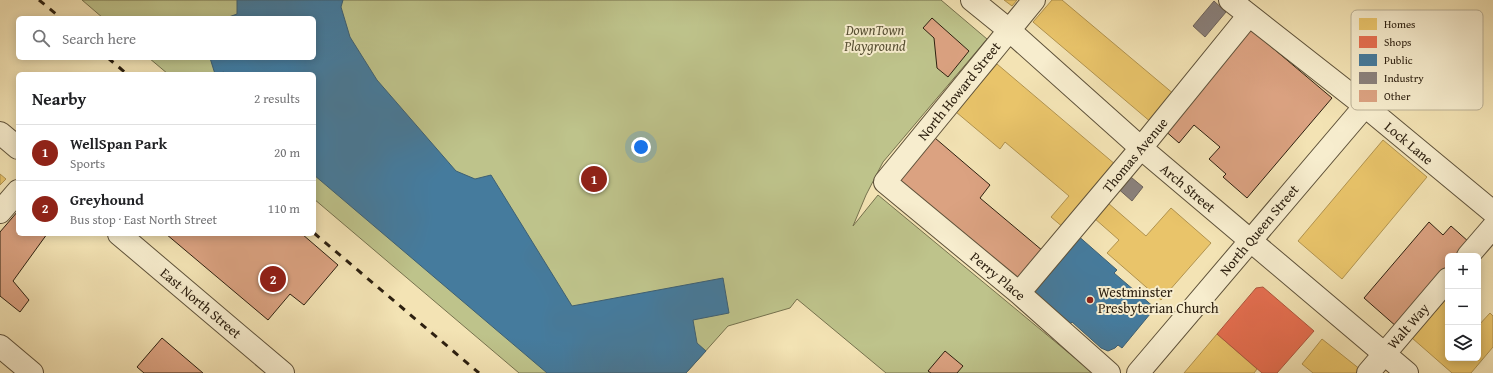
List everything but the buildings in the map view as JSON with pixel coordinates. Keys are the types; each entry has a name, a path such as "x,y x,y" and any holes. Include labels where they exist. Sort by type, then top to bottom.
{"street":[{"name":"Arch Street","path":"972,0 1009,30 1141,148 1407,373"},
{"name":"North Howard Street","path":"885,182 1034,0"},
{"name":"Lock Lane","path":"1230,0 1351,95"},
{"name":"Thomas Avenue","path":"1019,293 1141,148 1249,15"},
{"name":"North Queen Street","path":"1138,373 1362,110"},
{"name":"Lock Lane","path":"1370,110 1493,212"},
{"path":"0,133 16,146"},
{"name":"Perry Place","path":"885,182 1019,293 1109,373"},
{"path":"0,212 16,193"},
{"path":"1471,253 1493,227"},
{"name":"East North Street","path":"121,236 283,373"},
{"name":"Walt Way","path":"1368,373 1445,283"},
{"path":"0,346 32,373"}],"green space":[{"name":"DownTown Playground","path":"82,0 941,0 987,39 883,162 866,195 853,226 878,195 1093,373 886,373 797,299 790,308 728,326 686,373 519,373 316,201 316,72 166,72 151,60 316,60 316,16 101,16"}],"railway":[{"path":"39,0 59,16"},
{"path":"110,60 125,72"},
{"path":"316,235 479,373"}],"place":[{"name":"WellSpan Park","path":"594,179"},
{"name":"Greyhound","path":"273,279"},
{"name":"Westminster Presbyterian Church","path":"1090,300"}]}
